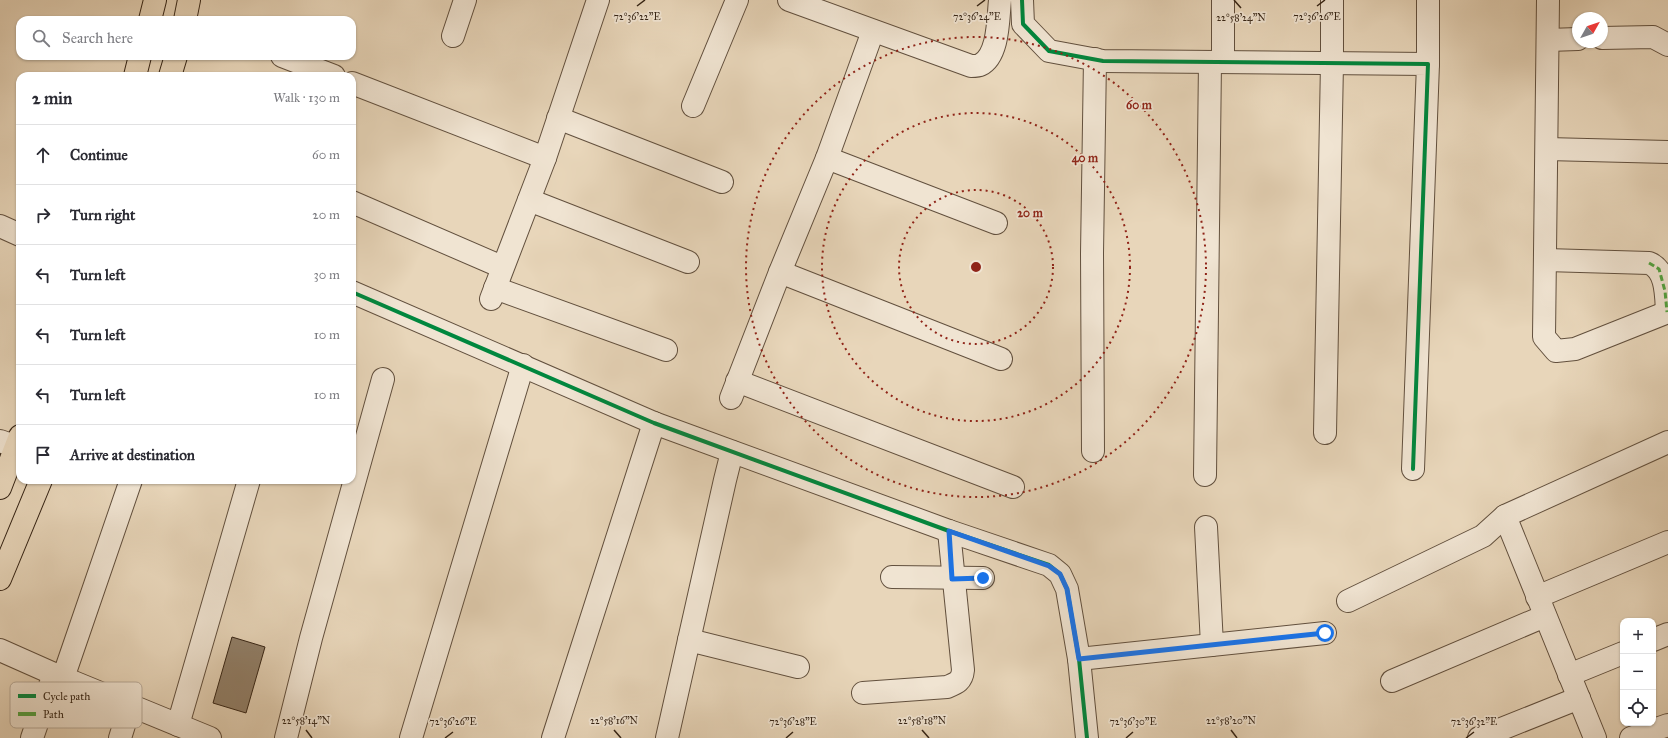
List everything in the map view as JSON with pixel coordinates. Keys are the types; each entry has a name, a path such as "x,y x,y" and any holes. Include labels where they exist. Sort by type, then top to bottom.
{"main road":[{"path":"151,16 155,0"},
{"path":"186,16 189,0"},
{"path":"136,72 139,60"},
{"path":"171,72 175,60"},
{"path":"0,488 14,443"},
{"path":"0,579 39,484"}],"street":[{"path":"453,36 465,0"},
{"path":"598,0 544,158 493,294 666,350"},
{"path":"693,106 738,0"},
{"path":"789,0 971,66 980,64 989,58 995,46 1000,0"},
{"path":"1022,0 1023,24 1049,51 1103,61 1428,64"},
{"path":"1205,475 1216,62 1223,0"},
{"path":"1325,433 1332,0"},
{"path":"1413,469 1428,64 1428,0"},
{"path":"1546,260 1650,264 1655,266 1660,270 1668,312 1575,350 1556,351 1544,337 1548,0"},
{"path":"873,31 827,158 734,389 1013,487"},
{"path":"1608,38 1653,37 1668,45"},
{"path":"1548,40 1572,39"},
{"path":"1093,450 1092,253 1095,59"},
{"path":"292,60 324,72"},
{"path":"356,85 544,158"},
{"path":"558,118 722,182"},
{"path":"1547,149 1668,152"},
{"path":"827,158 996,223"},
{"path":"529,200 688,262"},
{"path":"356,204 502,267"},
{"path":"0,226 16,233"},
{"path":"780,272 1001,359"},
{"path":"356,294 654,423 1049,566 1060,574 1067,589 1079,659 1088,738"},
{"path":"411,738 523,365"},
{"path":"356,476 383,379"},
{"path":"553,738 654,423"},
{"path":"1348,601 1483,536 1505,516 1668,442"},
{"path":"667,738 724,480 732,452"},
{"path":"56,682 130,484"},
{"path":"178,725 248,484"},
{"path":"286,738 311,638 354,484"},
{"path":"1505,516 1595,738"},
{"path":"1206,527 1212,645"},
{"path":"863,693 947,687 957,683 962,678 963,670 952,579 949,531"},
{"path":"1392,681 1668,542"},
{"path":"892,577 952,579 983,578"},
{"path":"1079,659 1325,633"},
{"path":"1656,639 1668,634"},
{"path":"689,640 798,667"},
{"path":"0,650 73,682"},
{"path":"1569,675 1620,653"},
{"path":"1479,738 1579,698"},
{"path":"142,711 209,738"},
{"path":"1631,738 1668,725"},
{"path":"32,738 36,728"},
{"path":"120,738 123,728"}],"building":[{"path":"232,637 265,647 246,713 213,703"}],"marked path":[{"path":"1649,263 1659,269 1665,291 1667,312"}],"cycle path":[{"path":"1022,0 1023,24 1049,51 1103,61 1428,64 1413,469"},
{"path":"356,294 654,423 949,531 1049,565 1060,574 1067,589 1079,659 1087,738"}],"route":[{"path":"983,578 952,579 949,531 1049,566 1060,574 1067,589 1079,659 1325,633"}]}
